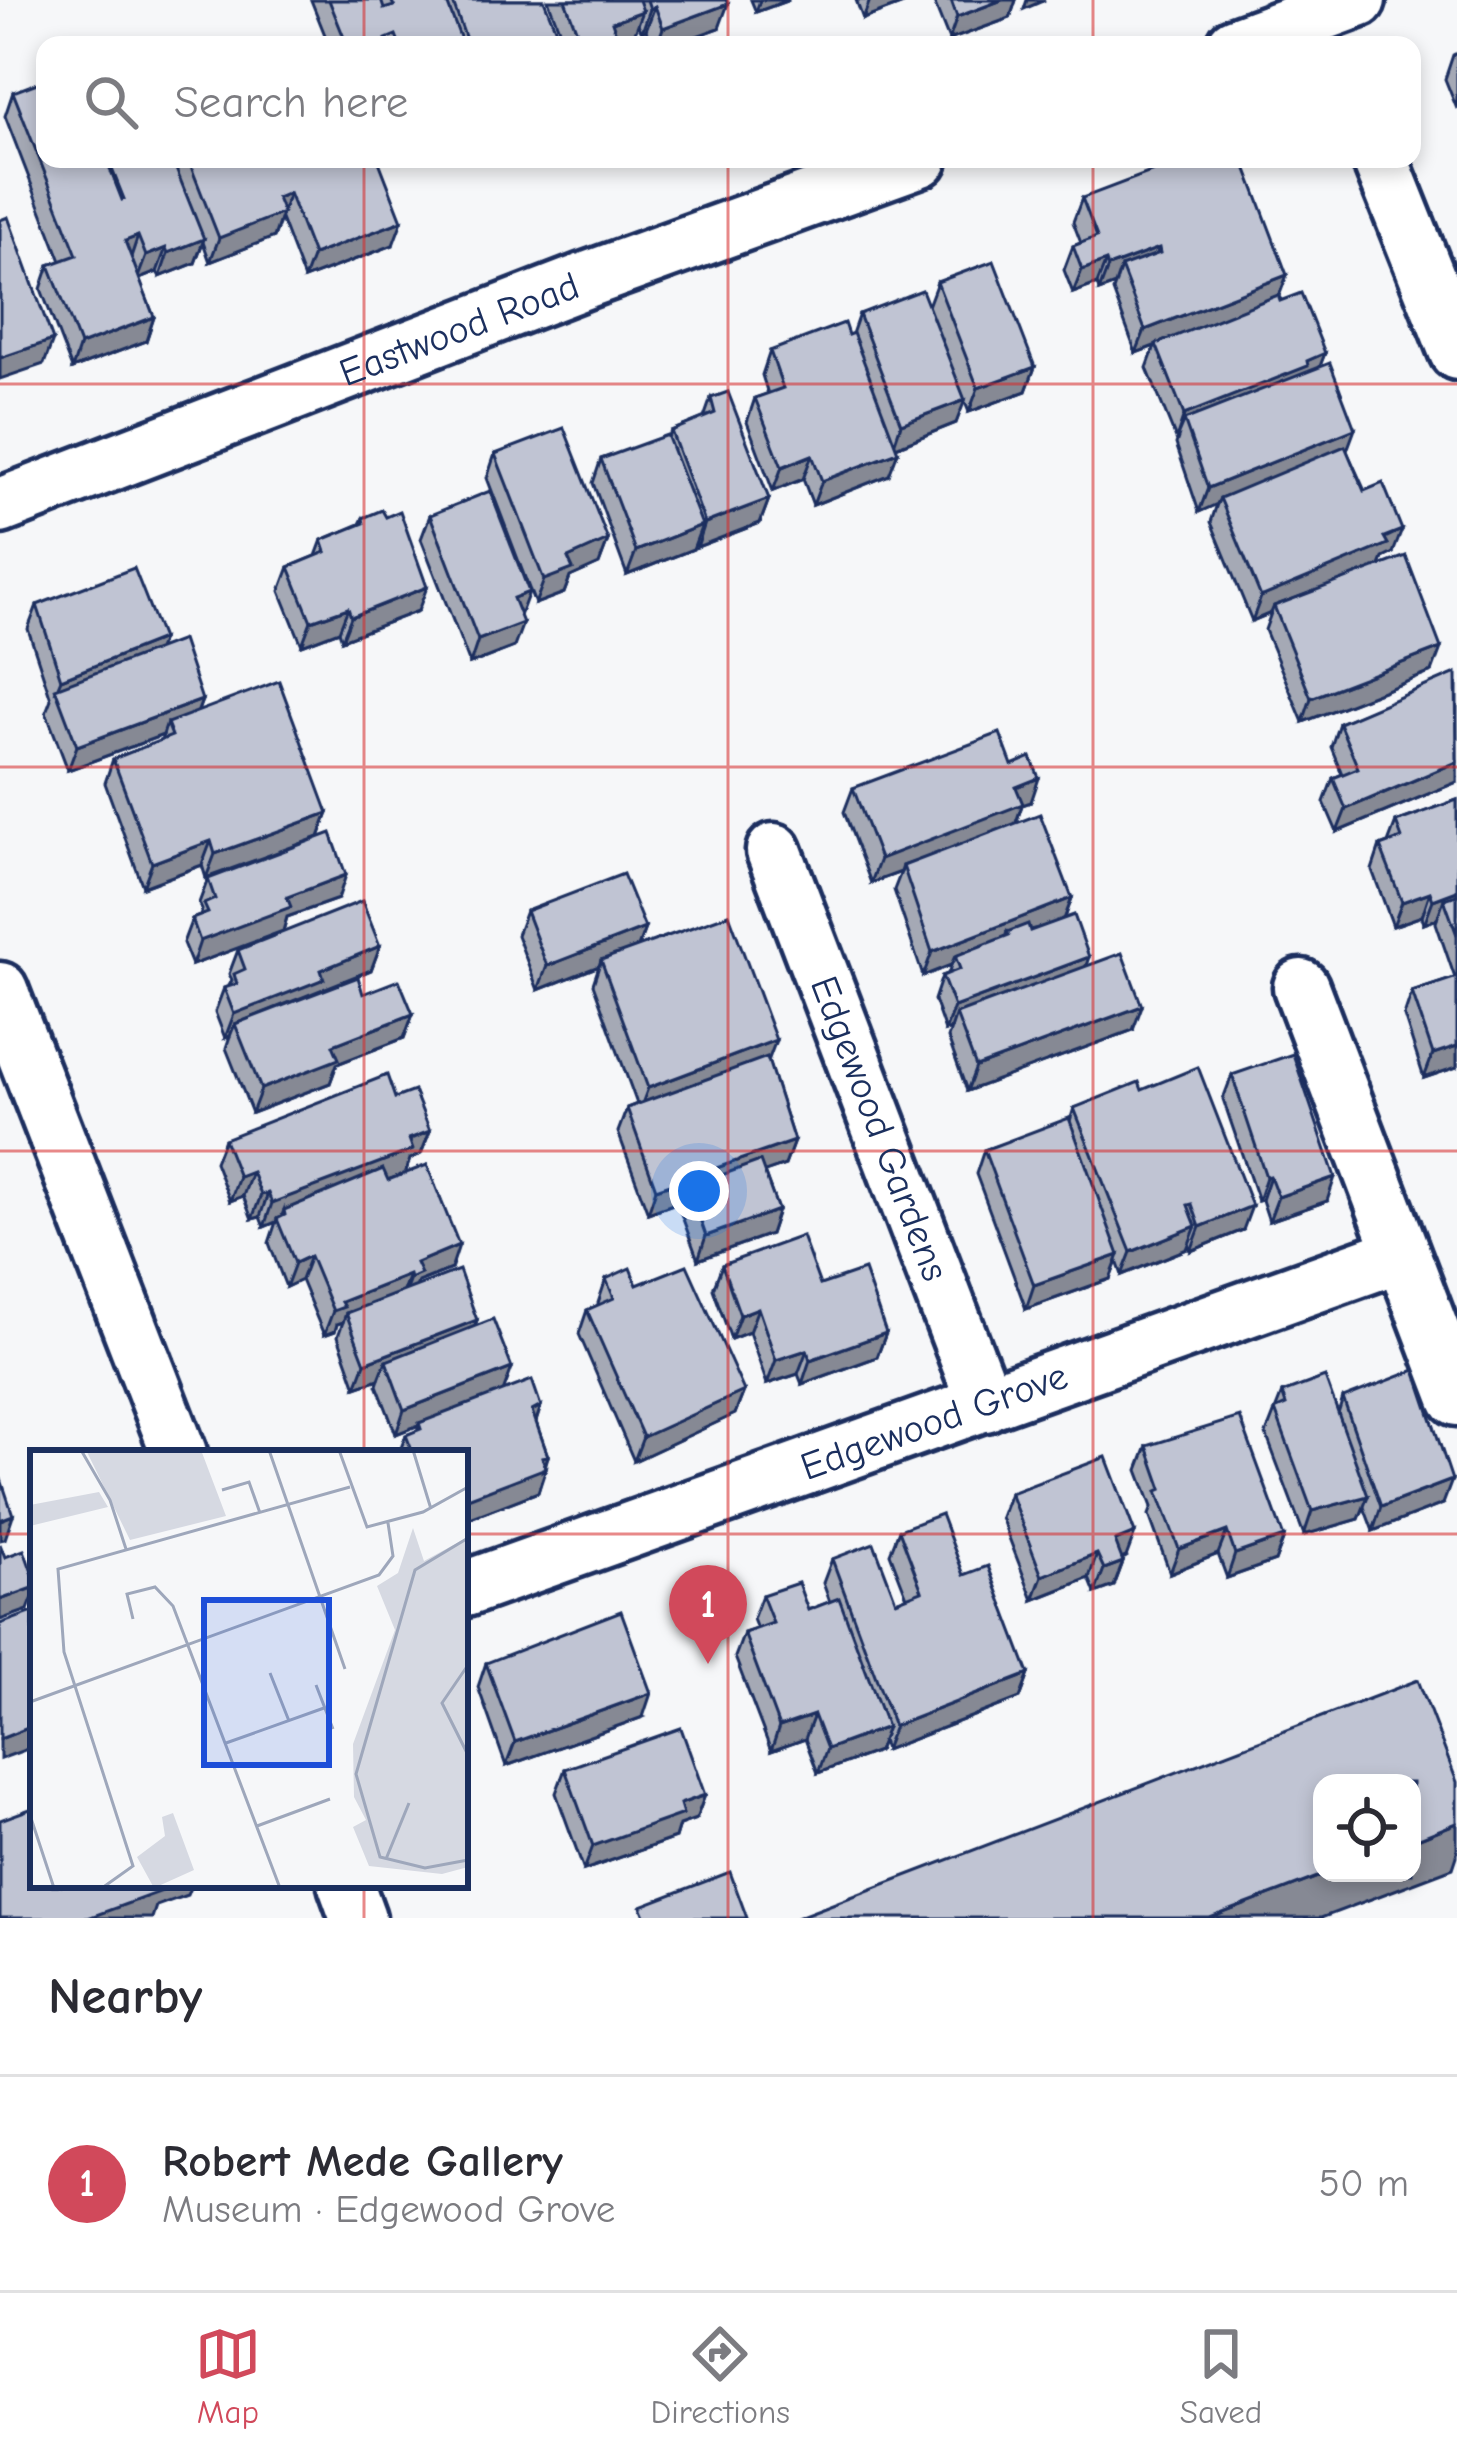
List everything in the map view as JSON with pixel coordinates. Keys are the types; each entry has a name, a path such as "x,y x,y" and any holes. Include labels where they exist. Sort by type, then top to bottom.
{"street":[{"path":"1265,36 1338,14"},
{"name":"Eastwood Road","path":"0,506 584,281 895,168"},
{"path":"1384,168 1457,352"},
{"name":"Edgewood Gardens","path":"774,850 986,1404"},
{"path":"1301,987 1457,1398"},
{"path":"0,990 178,1450"},
{"name":"Edgewood Grove","path":"468,1588 1401,1254"},
{"path":"347,1888 358,1918"}],"building":[{"path":"329,0 381,0 384,9 394,6 391,0 446,0 460,36 396,35 343,36"},
{"path":"452,0 544,0 558,36 465,36"},
{"path":"565,0 639,0 643,11 612,22 617,36 579,36"},
{"path":"647,0 726,0 728,4 663,28 655,6 650,9"},
{"path":"951,0 1002,0 957,17"},
{"path":"36,83 36,151 13,92"},
{"path":"43,168 110,168 122,200 112,168 176,168 204,239 146,256 138,236 125,241 154,317 80,345 49,265 77,255"},
{"path":"192,168 381,168 402,221 313,255 289,193 277,198 283,213 219,238"},
{"path":"1161,168 1246,168 1287,275 1145,330 1121,267 1160,253 1159,248 1108,267 1106,261 1082,270 1073,246 1097,237 1082,198"},
{"path":"8,217 53,340 0,358 0,220"},
{"path":"994,261 1035,367 978,388 937,282"},
{"path":"922,290 965,400 901,424 859,314"},
{"path":"1301,293 1325,353 1307,361 1308,366 1184,415 1156,344 1278,295 1280,301"},
{"path":"844,323 848,335 853,333 898,452 822,481 812,455 782,467 755,398 783,388 770,351"},
{"path":"1330,363 1355,429 1208,488 1184,420"},
{"path":"728,392 769,499 705,523 671,431 715,413 711,398"},
{"path":"564,428 608,540 568,558 573,569 544,580 495,454"},
{"path":"667,435 702,525 636,551 601,459"},
{"path":"1345,446 1364,491 1383,483 1402,530 1384,537 1388,544 1261,597 1220,498"},
{"path":"490,491 529,592 513,598 523,623 478,640 430,515"},
{"path":"382,510 386,517 400,511 427,587 351,617 348,608 311,621 289,567 326,552 322,540"},
{"path":"1406,556 1441,648 1311,698 1274,606"},
{"path":"134,568 162,639 61,679 37,605"},
{"path":"182,640 202,700 77,746 55,688"},
{"path":"1456,673 1457,762 1346,809 1333,778 1358,768 1339,723"},
{"path":"279,681 328,813 215,854 211,841 152,863 113,759 172,736 167,723"},
{"path":"1000,733 1012,765 1031,757 1039,778 1016,787 1023,804 880,859 853,788"},
{"path":"1457,800 1457,891 1433,900 1430,892 1402,902 1380,846 1402,838 1396,822"},
{"path":"1040,814 1072,898 932,952 903,866"},
{"path":"331,833 346,875 287,897 291,907 200,941 192,919 208,913 204,904 215,899 208,879"},
{"path":"623,874 645,928 547,966 526,911"},
{"path":"1457,895 1457,935 1444,899"},
{"path":"362,901 380,946 321,970 324,979 234,1014 224,988 237,984 234,974 245,969 238,950"},
{"path":"729,914 776,1040 648,1088 601,960"},
{"path":"1074,915 1089,957 954,1007 942,976 960,969 955,956 1028,924 1030,931"},
{"path":"1122,953 1142,1006 976,1067 956,1014"},
{"path":"358,977 363,994 399,980 413,1014 333,1045 339,1059 261,1089 235,1024"},
{"path":"1457,977 1457,1046 1433,1054 1412,992"},
{"path":"1293,1054 1335,1177 1278,1197 1270,1176 1266,1177 1232,1075"},
{"path":"767,1057 794,1141 656,1189 627,1108"},
{"path":"1198,1067 1252,1206 1200,1227 1192,1204 1188,1205 1196,1226 1131,1252 1074,1108 1139,1082 1142,1090"},
{"path":"387,1075 395,1098 414,1091 430,1131 409,1139 413,1150 272,1203 268,1193 261,1195 252,1172 239,1177 224,1139"},
{"path":"1069,1118 1119,1255 1034,1285 984,1150"},
{"path":"760,1161 778,1210 706,1236 689,1187"},
{"path":"427,1165 459,1245 416,1263 421,1274 341,1302 344,1307 333,1311 310,1256 295,1263 277,1219 285,1215 284,1210 383,1169 388,1180"},
{"path":"802,1236 820,1285 864,1270 886,1333 810,1360 807,1350 776,1360 758,1308 740,1315 722,1265"},
{"path":"687,1265 744,1391 643,1437 587,1310 614,1298 606,1279 630,1268 637,1285"},
{"path":"459,1270 477,1320 365,1363 346,1313"},
{"path":"493,1319 512,1368 404,1410 386,1361"},
{"path":"1415,1370 1452,1480 1381,1507 1343,1398"},
{"path":"1325,1377 1368,1496 1312,1511 1275,1410 1286,1405 1282,1393"},
{"path":"532,1380 541,1406 532,1411 548,1456 542,1457 546,1468 468,1498 468,1450 412,1450 406,1435 421,1429 419,1423"},
{"path":"1240,1417 1284,1537 1235,1554 1227,1531 1179,1549 1157,1491 1162,1489 1147,1446"},
{"path":"1106,1457 1135,1533 1115,1541 1123,1562 1104,1569 1097,1554 1042,1576 1010,1493"},
{"path":"0,1476 13,1515 0,1520"},
{"path":"941,1514 964,1575 988,1566 1029,1674 894,1726 832,1559 874,1543 896,1601 922,1591 899,1530"},
{"path":"0,1544 5,1557 24,1550 30,1589 0,1600"},
{"path":"798,1583 808,1610 839,1598 887,1727 827,1749 814,1715 779,1727 744,1633 773,1623 762,1595"},
{"path":"621,1611 651,1693 515,1742 486,1663"},
{"path":"30,1613 30,1727 0,1739 0,1624"},
{"path":"1418,1680 1457,1782 1457,1823 1421,1837 1421,1774 1313,1774 1313,1879 1210,1918 796,1918"},
{"path":"681,1728 705,1795 680,1804 683,1814 593,1846 565,1769"},
{"path":"30,1809 30,1888 162,1891 88,1918 0,1918 0,1820"},
{"path":"730,1872 747,1918 646,1918 641,1906"}],"place":[{"name":"Robert Mede Gallery","path":"708,1664"}]}
